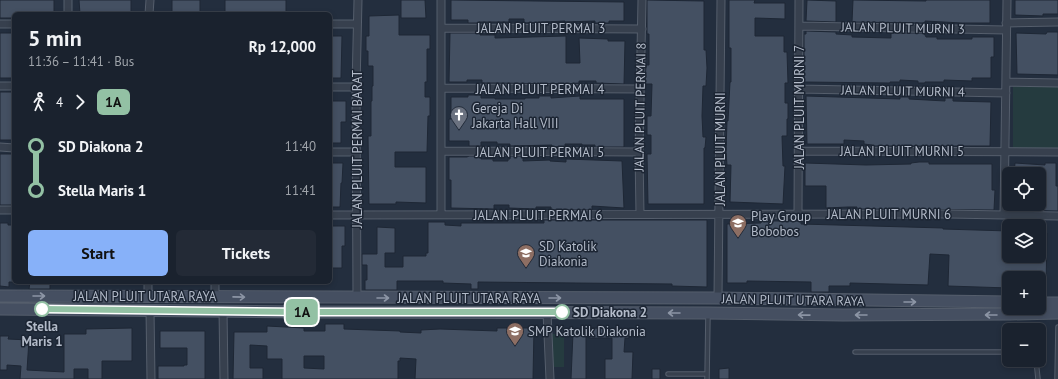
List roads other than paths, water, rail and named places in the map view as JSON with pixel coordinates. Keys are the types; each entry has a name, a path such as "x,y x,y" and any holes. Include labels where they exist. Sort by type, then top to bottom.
{"street":[{"path":"68,0 68,12"},
{"path":"149,12 150,0"},
{"name":"JALAN PLUIT PERMAI BARAT","path":"357,298 356,87 358,0"},
{"path":"441,0 441,215"},
{"name":"JALAN PLUIT PERMAI 8","path":"640,214 639,152 642,0"},
{"name":"JALAN PLUIT MURNI","path":"715,298 719,214 721,0"},
{"name":"JALAN PLUIT MURNI 7","path":"798,214 800,89 799,0"},
{"path":"1004,215 1007,0"},
{"name":"JALAN PLUIT MURNI 3","path":"800,26 1006,27 1058,22"},
{"path":"0,24 12,24"},
{"path":"332,24 357,24"},
{"name":"JALAN PLUIT PERMAI 3","path":"441,28 642,29"},
{"path":"1006,82 1058,83"},
{"path":"0,86 12,86"},
{"path":"332,87 356,87"},
{"name":"JALAN PLUIT PERMAI 4","path":"441,88 640,89"},
{"name":"JALAN PLUIT MURNI 4","path":"800,89 1006,93"},
{"path":"0,148 12,148"},
{"name":"JALAN PLUIT PERMAI 5","path":"441,151 639,152"},
{"name":"JALAN PLUIT MURNI 5","path":"799,151 1058,152"},
{"path":"332,152 357,152"},
{"path":"0,210 12,210"},
{"name":"JALAN PLUIT MURNI 6","path":"719,214 1058,216"},
{"name":"JALAN PLUIT PERMAI 6","path":"332,215 719,214"},
{"path":"148,284 148,296"},
{"path":"215,284 215,297"},
{"name":"JALAN PLUIT UTARA RAYA","path":"0,296 715,298 843,301 1002,302"},
{"path":"306,298 306,312"},
{"path":"710,313 715,298"},
{"path":"843,301 843,315"},
{"path":"1046,303 1058,303"},
{"name":"JALAN PLUIT UTARA RAYA","path":"0,309 843,315 1058,313"},
{"path":"150,310 151,379"},
{"path":"223,310 224,379"},
{"path":"547,312 550,379"}],"lane":[{"path":"708,379 710,313"},
{"path":"1057,379 1058,327"},
{"path":"855,352 1002,352"},
{"path":"1037,367 1038,379"},
{"path":"668,374 708,374"}],"place":[{"name":"Gereja Di Jakarta Hall VIII","path":"459,130"},
{"name":"Play Group Bobobos","path":"738,238"},
{"name":"SD Katolik Diakonia","path":"526,268"},
{"name":"Stella Maris 1","path":"42,309"},
{"name":"SD Diakona 2","path":"562,312"},
{"name":"SMP Katolik Diakonia","path":"515,346"}]}
